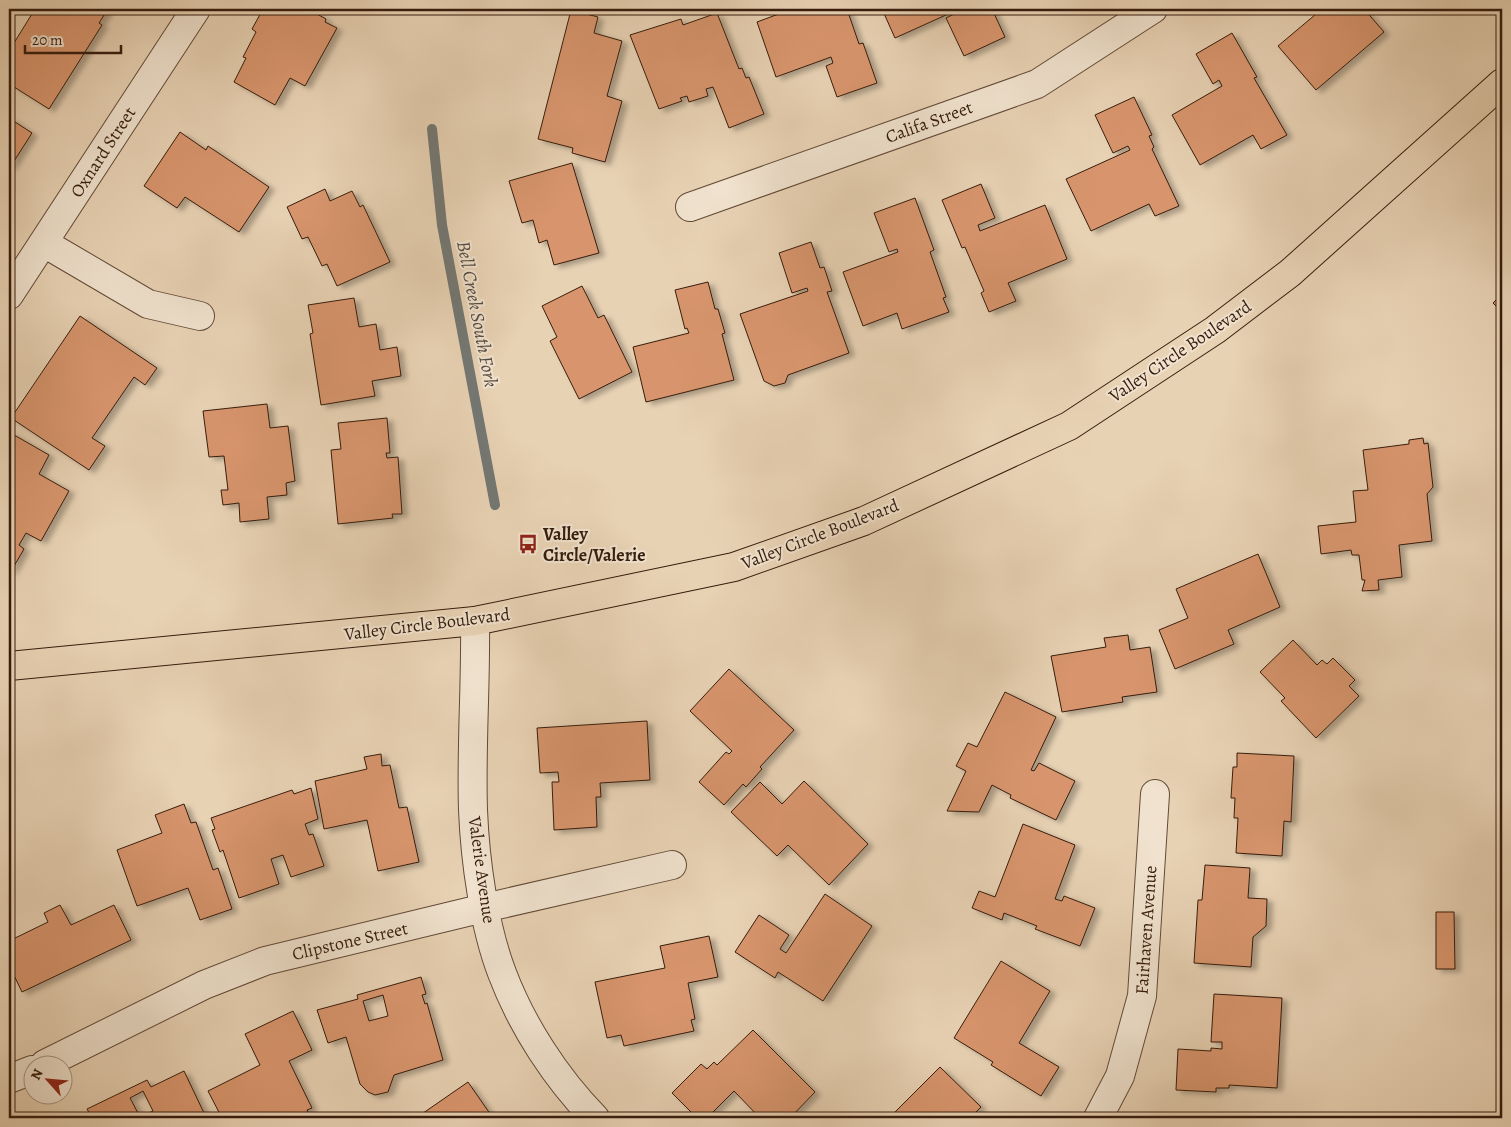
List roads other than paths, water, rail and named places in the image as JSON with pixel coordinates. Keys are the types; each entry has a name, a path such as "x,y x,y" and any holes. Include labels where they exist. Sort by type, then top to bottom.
{"main road":[{"name":"Valley Circle Boulevard","path":"9,666 475,621 734,567 864,521 1069,426 1215,330 1290,273 1502,83"}],"street":[{"name":"Oxnard Street","path":"9,295 196,9"},
{"name":"Califa Street","path":"690,207 1037,84 1153,9"},
{"path":"44,243 148,304 200,316"},
{"name":"Valerie Avenue","path":"475,621 474,810 484,908 502,972 527,1026 573,1096 596,1118"},
{"name":"Fairhaven Avenue","path":"1098,1118 1120,1076 1142,996 1155,794"},
{"name":"Clipstone Street","path":"65,1054 204,985 265,962 484,908 672,865"},
{"path":"9,1079 22,1074"}],"waterway":[{"name":"Bell Creek South Fork","path":"432,129 442,225 495,505"}],"place":[{"name":"Valley Circle/Valerie","path":"528,544"}]}
